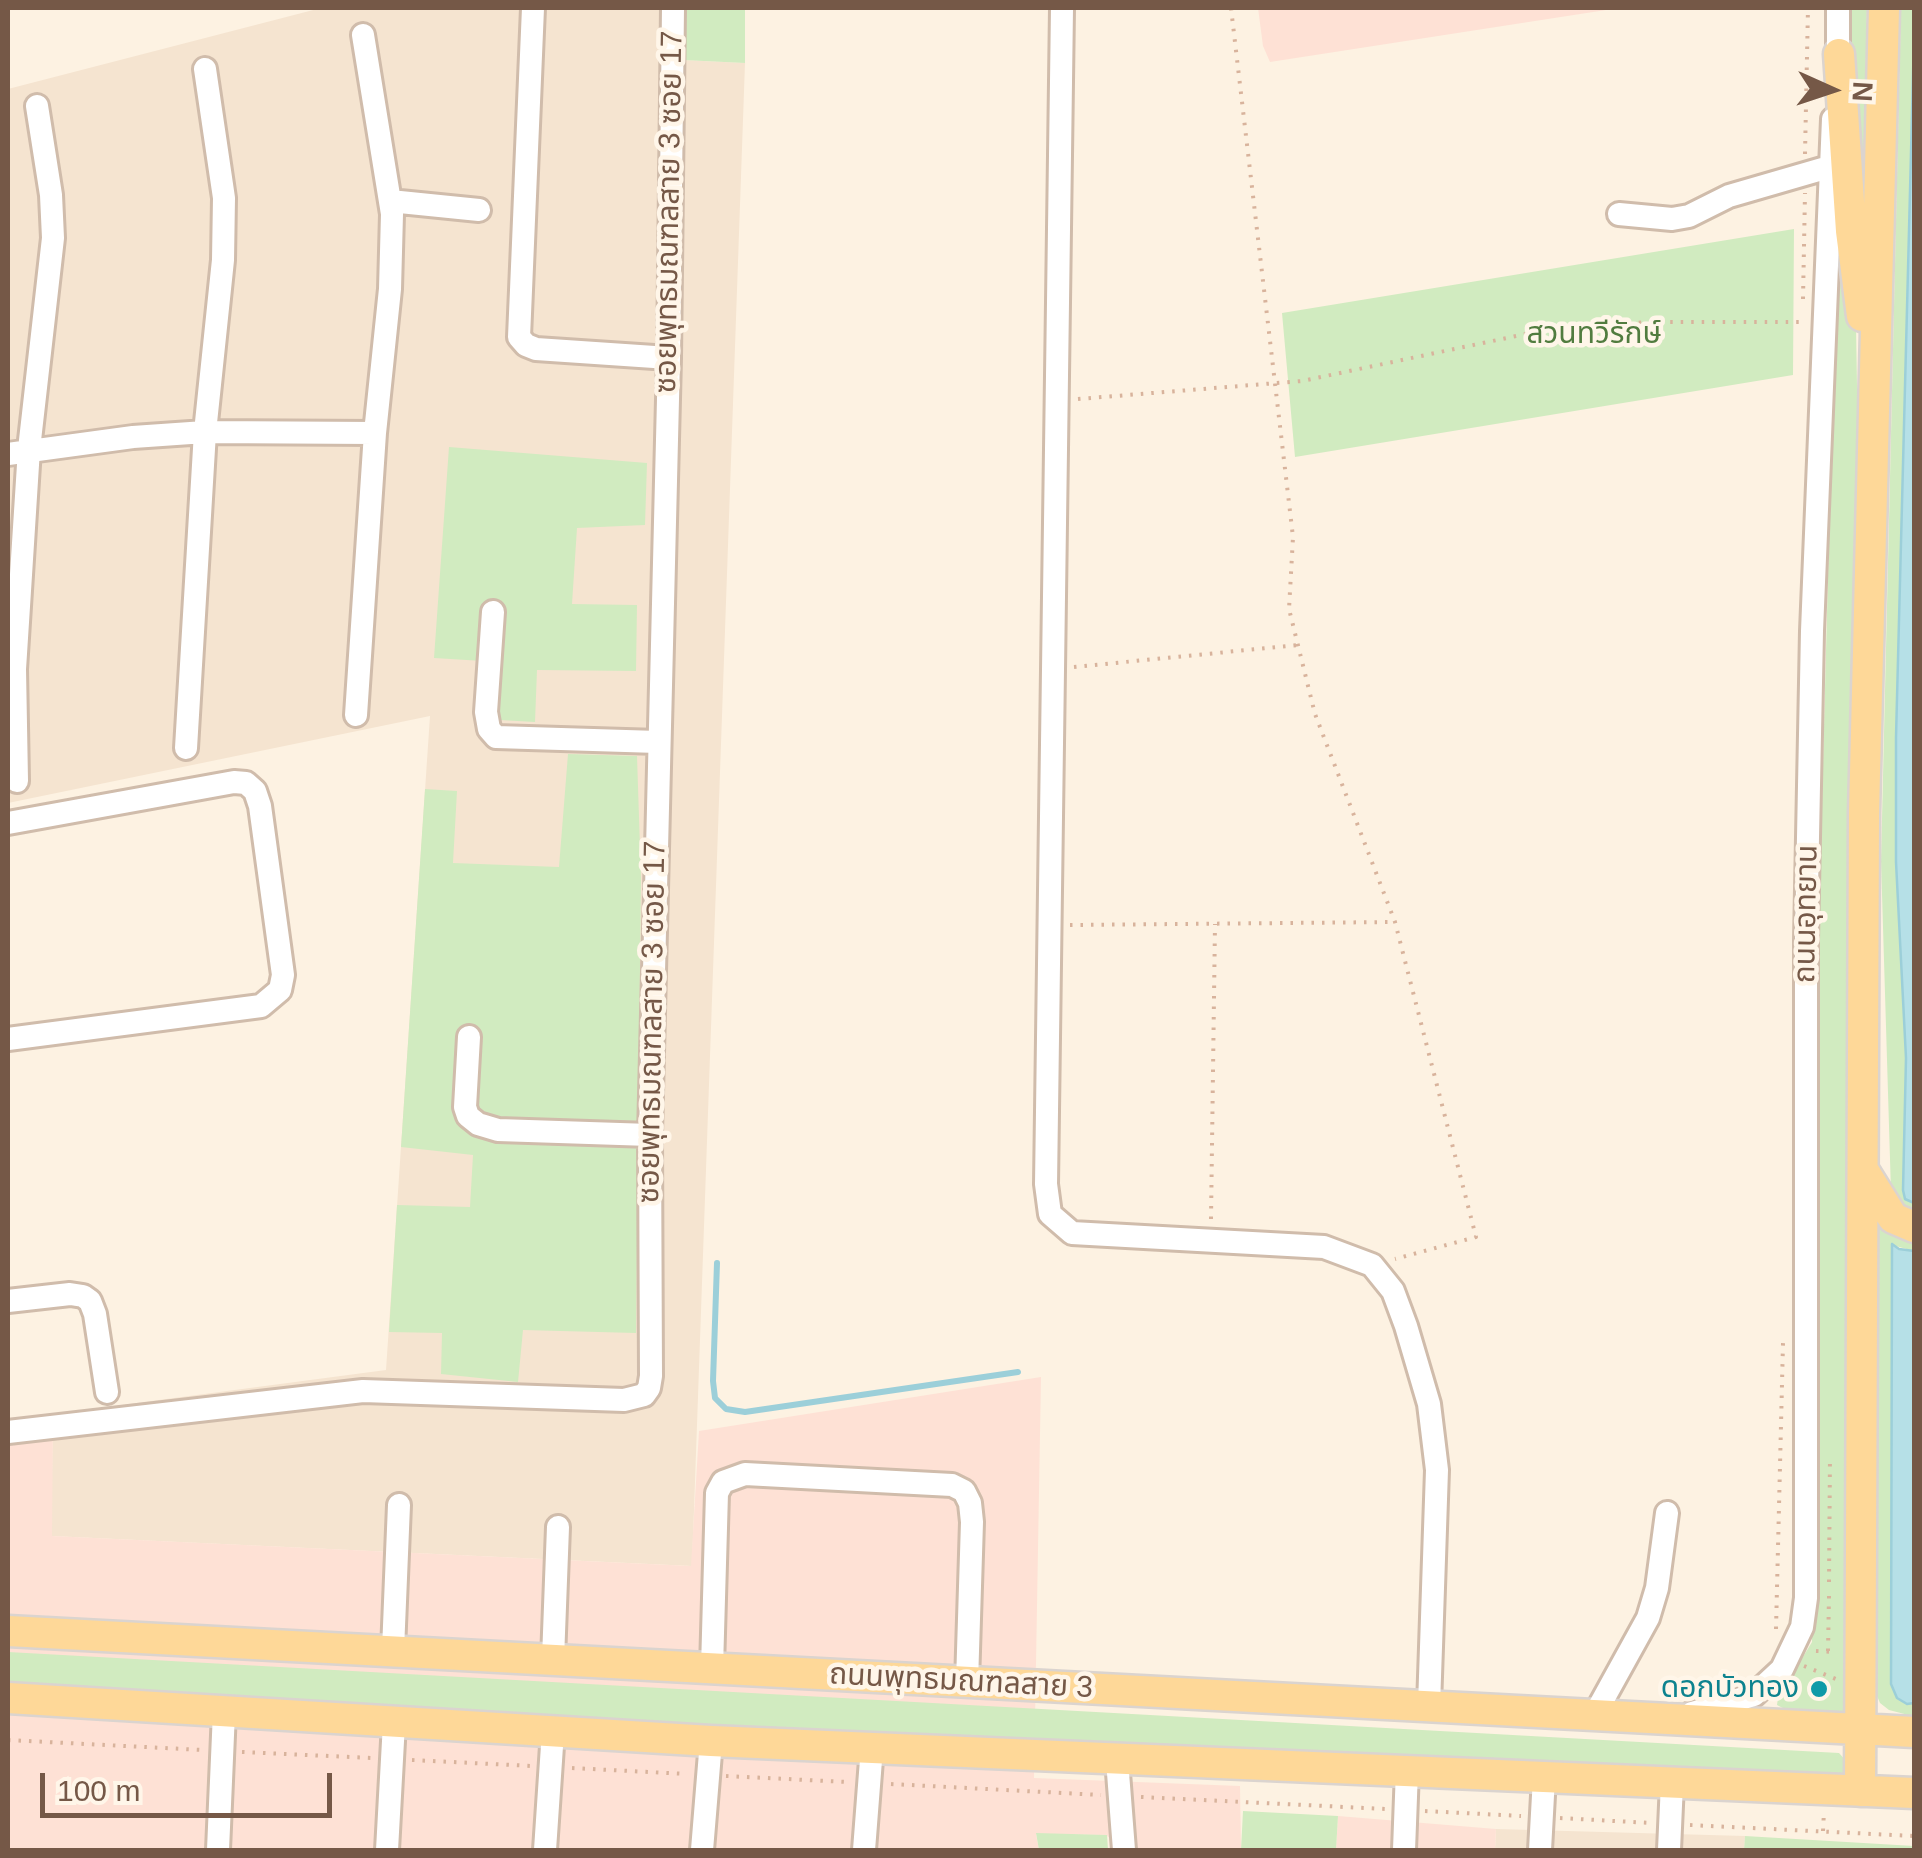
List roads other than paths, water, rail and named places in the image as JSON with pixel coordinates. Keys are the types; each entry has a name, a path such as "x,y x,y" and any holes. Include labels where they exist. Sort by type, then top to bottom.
{"main road":[{"name":"ถนนอุทยาน","path":"1860,1791 1864,814 1884,8"},
{"path":"1839,54 1851,231 1875,413"},
{"path":"1864,1170 1893,1218 1914,1227"},
{"name":"ถนนพุทธมณฑลสาย 3","path":"8,1631 1914,1732"},
{"path":"8,1698 710,1740 1914,1793"}],"street":[{"path":"533,8 519,337 526,346 536,349 669,358"},
{"name":"ซอยพุทธมณฑลสาย 3 ซอย 17","path":"8,1432 363,1391 624,1400 644,1396 651,1376 650,1134 669,358 673,8"},
{"path":"1062,8 1046,1184 1050,1214 1072,1233 1324,1247 1372,1264 1392,1291 1406,1326 1428,1404 1438,1470 1429,1706"},
{"name":"ถนนอุทยาน","path":"1649,1717 1708,1710 1754,1695 1782,1669 1794,1648 1806,1598 1806,940 1812,631 1838,8"},
{"path":"356,715 375,433 390,289 390,201 363,35"},
{"path":"186,748 205,432 223,260 224,198 204,69"},
{"path":"17,781 18,452 53,238 37,106"},
{"path":"1619,214 1672,219 1689,216 1729,196 1829,168"},
{"path":"390,201 479,210"},
{"path":"18,452 205,432 375,433"},
{"path":"493,612 486,712 488,729 496,737 658,742"},
{"path":"8,823 246,783 255,791 260,806 284,975 280,990 261,1006 8,1039"},
{"path":"468,1037 464,1107 478,1124 498,1130 650,1134"},
{"path":"8,1302 70,1294 90,1301 107,1392"},
{"path":"712,1668 717,1493 722,1482 745,1474 952,1485 964,1491 972,1522 967,1684"},
{"path":"393,1650 400,1505"},
{"path":"1595,1714 1648,1618 1657,1588 1667,1513"},
{"path":"553,1658 558,1527"},
{"path":"218,1850 224,1712"},
{"path":"387,1850 394,1723"},
{"path":"544,1850 553,1732"},
{"path":"702,1850 710,1740"},
{"path":"864,1850 872,1747"},
{"path":"1117,1760 1124,1850"},
{"path":"1404,1850 1407,1770"},
{"path":"1540,1850 1544,1777"},
{"path":"1669,1850 1672,1783"}],"water":[{"path":"1914,36 1914,1203 1905,1199 1903,1190 1906,1058 1896,862 1896,737"},
{"path":"1892,1244 1914,1251 1914,1703 1907,1704 1897,1698 1891,1684"}],"waterway":[{"path":"717,1263 713,1381 715,1398 726,1409 745,1412 1018,1372"}],"place":[{"name":"ดอกบัวทอง","path":"1819,1689"}],"park label":[{"name":"สวนทวีรักษ์","path":"1594,335"}]}
